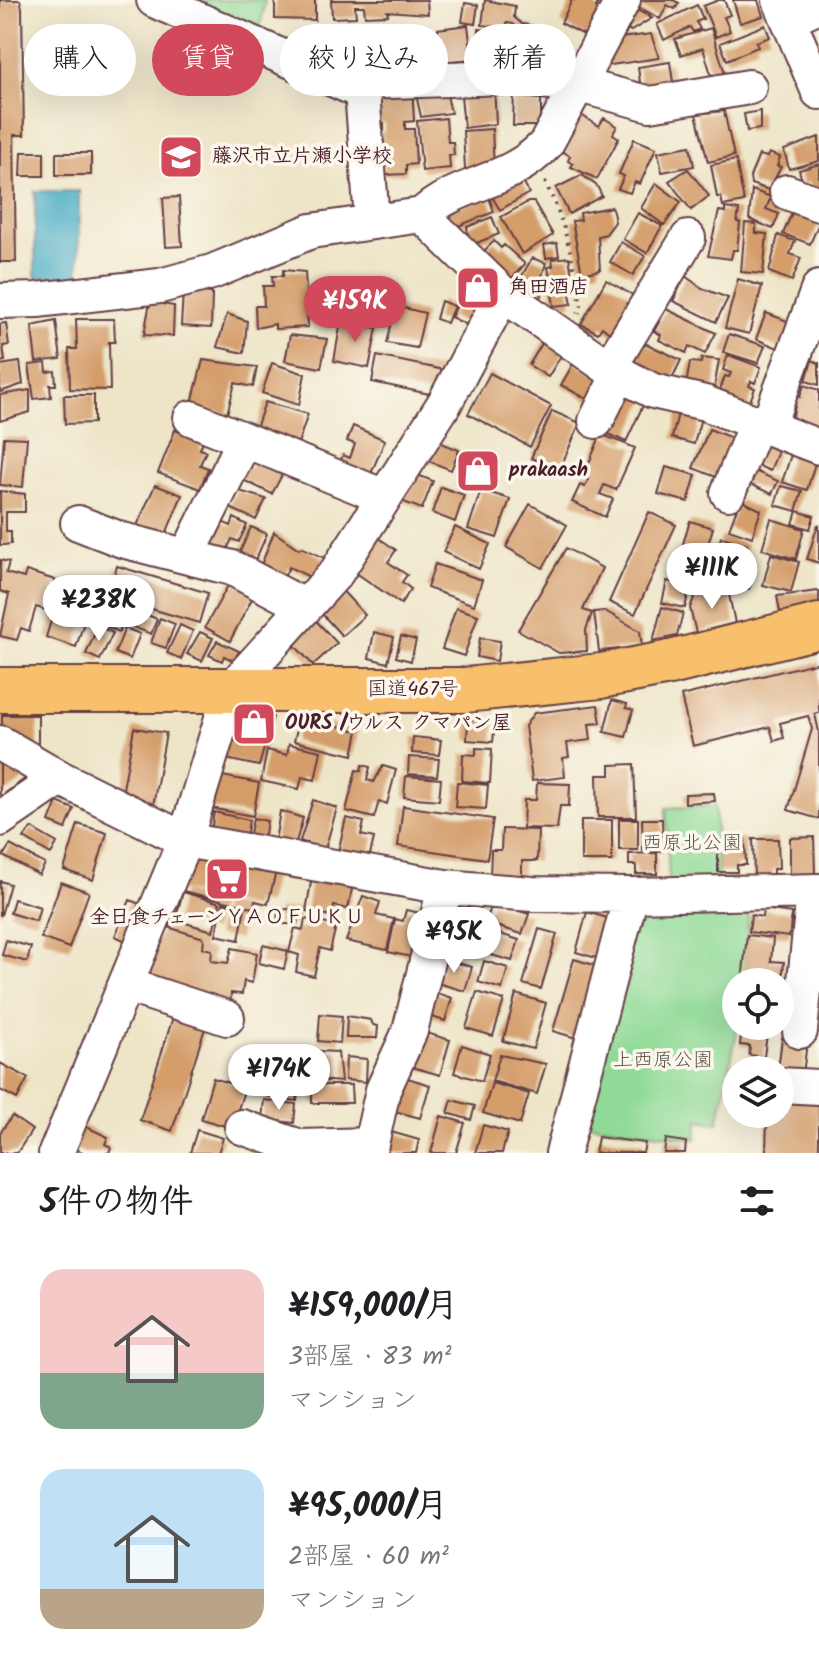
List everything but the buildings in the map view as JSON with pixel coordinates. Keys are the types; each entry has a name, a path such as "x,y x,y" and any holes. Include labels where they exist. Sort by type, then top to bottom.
{"highway":[{"name":"国道467号","path":"0,690 465,690 529,684 670,663 819,626"}],"street":[{"path":"154,0 280,56"},
{"path":"0,301 37,300 160,286 212,272 311,231 422,215 436,202 493,181 533,158 546,144 623,0"},
{"path":"819,5 784,9 819,92"},
{"path":"448,79 506,77 579,85 650,104 749,87"},
{"path":"362,96 372,220"},
{"path":"787,192 819,204"},
{"path":"422,215 503,294 614,371 653,391 705,403 819,447"},
{"path":"596,421 614,371 688,238"},
{"path":"728,493 762,423 819,288"},
{"path":"56,1153 185,840 231,689 336,573 382,496 444,404 503,294"},
{"path":"191,418 382,496"},
{"path":"187,556 244,441"},
{"path":"78,523 122,540 232,568 304,606"},
{"path":"0,743 60,778 185,840 445,887 532,894 817,891 798,1030"},
{"path":"0,819 60,778"},
{"path":"242,1127 300,1147 369,1149 383,1090 410,1031 445,887"},
{"path":"570,1152 631,895"},
{"path":"126,985 227,1018"},
{"path":"794,1086 819,1087"}],"path":[{"path":"533,158 563,218 571,250 581,306 571,340"}],"green space":[{"path":"169,0 265,0 261,24 225,24"},
{"name":"西原北公園","path":"715,806 718,881 669,883 666,808"},
{"name":"上西原公園","path":"749,908 744,968 722,968 722,1040 735,1040 732,1056 722,1056 722,1104 718,1123 698,1120 696,1139 578,1123 638,911"}],"water":[{"path":"35,191 79,191 79,277 35,277"}],"place":[{"name":"藤沢市立片瀬小学校","path":"181,157"},
{"name":"角田酒店","path":"478,288"},
{"name":"prakaash","path":"478,471"},
{"name":"OURS /ウルス クマパン屋","path":"254,724"},
{"name":"全日食チェーンＹＡＯＦＵＫＵ","path":"227,879"}]}
